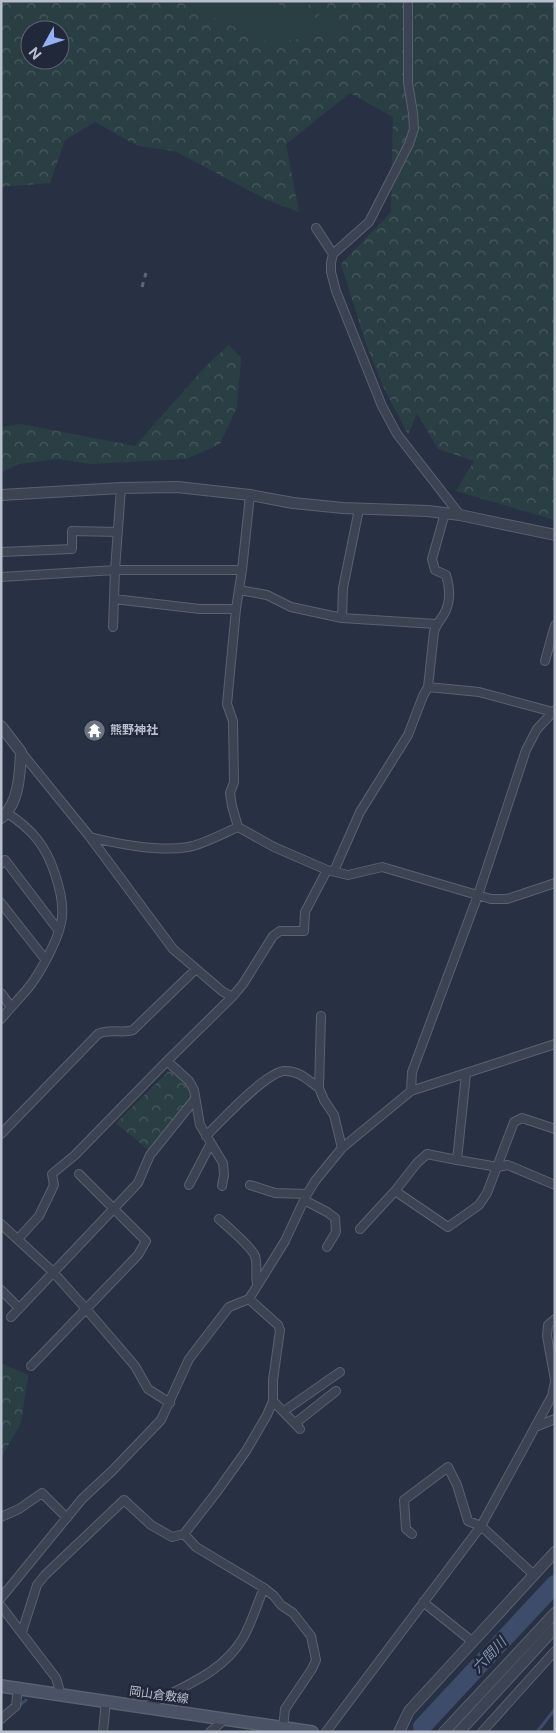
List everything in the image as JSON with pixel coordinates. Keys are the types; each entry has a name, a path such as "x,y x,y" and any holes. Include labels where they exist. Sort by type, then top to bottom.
{"main road":[{"name":"岡山倉敷線","path":"1,1686 147,1706 312,1732"}],"street":[{"path":"408,1 408,83 414,113 414,129 409,144 369,222 333,254 331,272 336,290 382,406 397,434 460,515"},
{"path":"316,228 333,254"},
{"path":"1,496 121,488 177,487 250,495 293,503 359,509 445,513 555,535"},
{"path":"113,627 121,488"},
{"path":"250,495 227,704 233,721 234,782 230,793 238,827 274,848 331,871 348,875 382,867 491,899 508,899 555,883"},
{"path":"342,618 343,588 359,509"},
{"path":"18,1239 39,1216 54,1185 52,1174 75,1155 167,1060 232,997 243,984 273,936 280,931 304,931 306,912 331,871 360,812 408,735 428,687 436,624 448,604 450,588 446,574 435,570 432,559 445,513"},
{"path":"1,552 72,549 72,531 118,532"},
{"path":"1,577 115,570 242,570"},
{"path":"239,590 267,595 291,607 342,618 436,624"},
{"path":"114,599 200,609 236,609"},
{"path":"545,662 555,625"},
{"path":"411,1091 412,1072 478,895 526,750 538,729 554,711 478,692 428,687"},
{"path":"1,726 90,837 174,949 222,991 232,997"},
{"path":"1,1019 30,986 62,922 59,886 51,861 39,839 20,821 4,815 15,796 21,752"},
{"path":"90,837 132,845 165,848 188,847 238,827"},
{"path":"1,864 6,860 59,931"},
{"path":"1,903 45,959"},
{"path":"1,1134 98,1034 110,1031 128,1032 133,1030 196,969"},
{"path":"1,993 12,1007"},
{"path":"319,1088 321,1016"},
{"path":"1,1598 82,1499 161,1420 189,1359 229,1307 249,1299 285,1241 315,1181 342,1148 411,1091 555,1044"},
{"path":"167,1060 189,1081 194,1090 200,1125 223,1163 224,1175 222,1186"},
{"path":"189,1185 208,1140 246,1096 268,1079 283,1071 298,1073 319,1088 334,1115 342,1148"},
{"path":"457,1160 466,1074"},
{"path":"11,1317 138,1182 150,1155 195,1099"},
{"path":"395,1191 448,1227 479,1205 487,1193 514,1122 522,1118 555,1129"},
{"path":"360,1229 427,1154 498,1166 508,1165 555,1185"},
{"path":"31,1366 138,1255 146,1241 79,1174"},
{"path":"250,1185 275,1193 306,1197 335,1218 336,1232 327,1247"},
{"path":"219,1218 254,1254 257,1265 255,1277 257,1284"},
{"path":"1,1224 53,1272 87,1310 135,1366 148,1389 170,1402"},
{"path":"1,1290 19,1308"},
{"path":"22,1632 37,1585 45,1575 124,1500 151,1525 172,1537 184,1534 241,1457 267,1415 273,1401 273,1380 280,1330 278,1325 249,1299"},
{"path":"326,1732 481,1526 552,1396 555,1381 547,1336 548,1325 555,1319"},
{"path":"284,1411 340,1372"},
{"path":"273,1401 300,1429 298,1421 336,1391"},
{"path":"535,1427 555,1419"},
{"path":"412,1534 406,1530 404,1500 448,1467 457,1485 468,1521 481,1526 534,1575"},
{"path":"1,1517 19,1510 42,1493 66,1518"},
{"path":"184,1534 196,1547 264,1588 293,1613 311,1636 316,1660 285,1709 282,1728"},
{"path":"399,1732 410,1711 555,1552"},
{"path":"147,1706 204,1677 217,1668 243,1638 264,1588"},
{"path":"423,1602 473,1642"},
{"path":"1,1606 56,1678 59,1688 57,1694"},
{"path":"444,1732 555,1613"},
{"path":"459,1732 555,1628"},
{"path":"482,1732 555,1651"},
{"path":"1,1719 16,1706 18,1688"},
{"path":"103,1732 106,1701"},
{"path":"210,1732 225,1719"}],"green space":[{"path":"1,1 177,1 272,44 337,31 337,14 325,9 316,18 306,8 312,1 555,1 555,520 456,491 474,461 438,449 417,413 408,435 383,386 366,344 341,264 391,212 393,117 350,93 286,144 299,212 267,200 175,151 138,146 95,122 65,140 50,183 1,187"},
{"path":"149,1 315,1 339,12 341,34 272,48"},
{"path":"275,1 293,1 295,4 284,23 276,22 280,5"},
{"path":"229,345 241,358 237,407 220,444 186,459 91,464 58,459 18,464 1,473 1,427 21,424 135,446 206,366"},
{"path":"171,1069 188,1082 194,1099 152,1153 116,1123"},
{"path":"1,1363 28,1375 21,1423 1,1458"}],"waterway":[{"name":"六間川","path":"422,1727 555,1584"},
{"name":"六間川","path":"536,1603 542,1609"},
{"path":"17,1708 26,1700"},
{"path":"537,1732 555,1709"}],"railway":[{"path":"142,287 146,273"}],"place":[{"name":"熊野神社","path":"94,730"}]}
